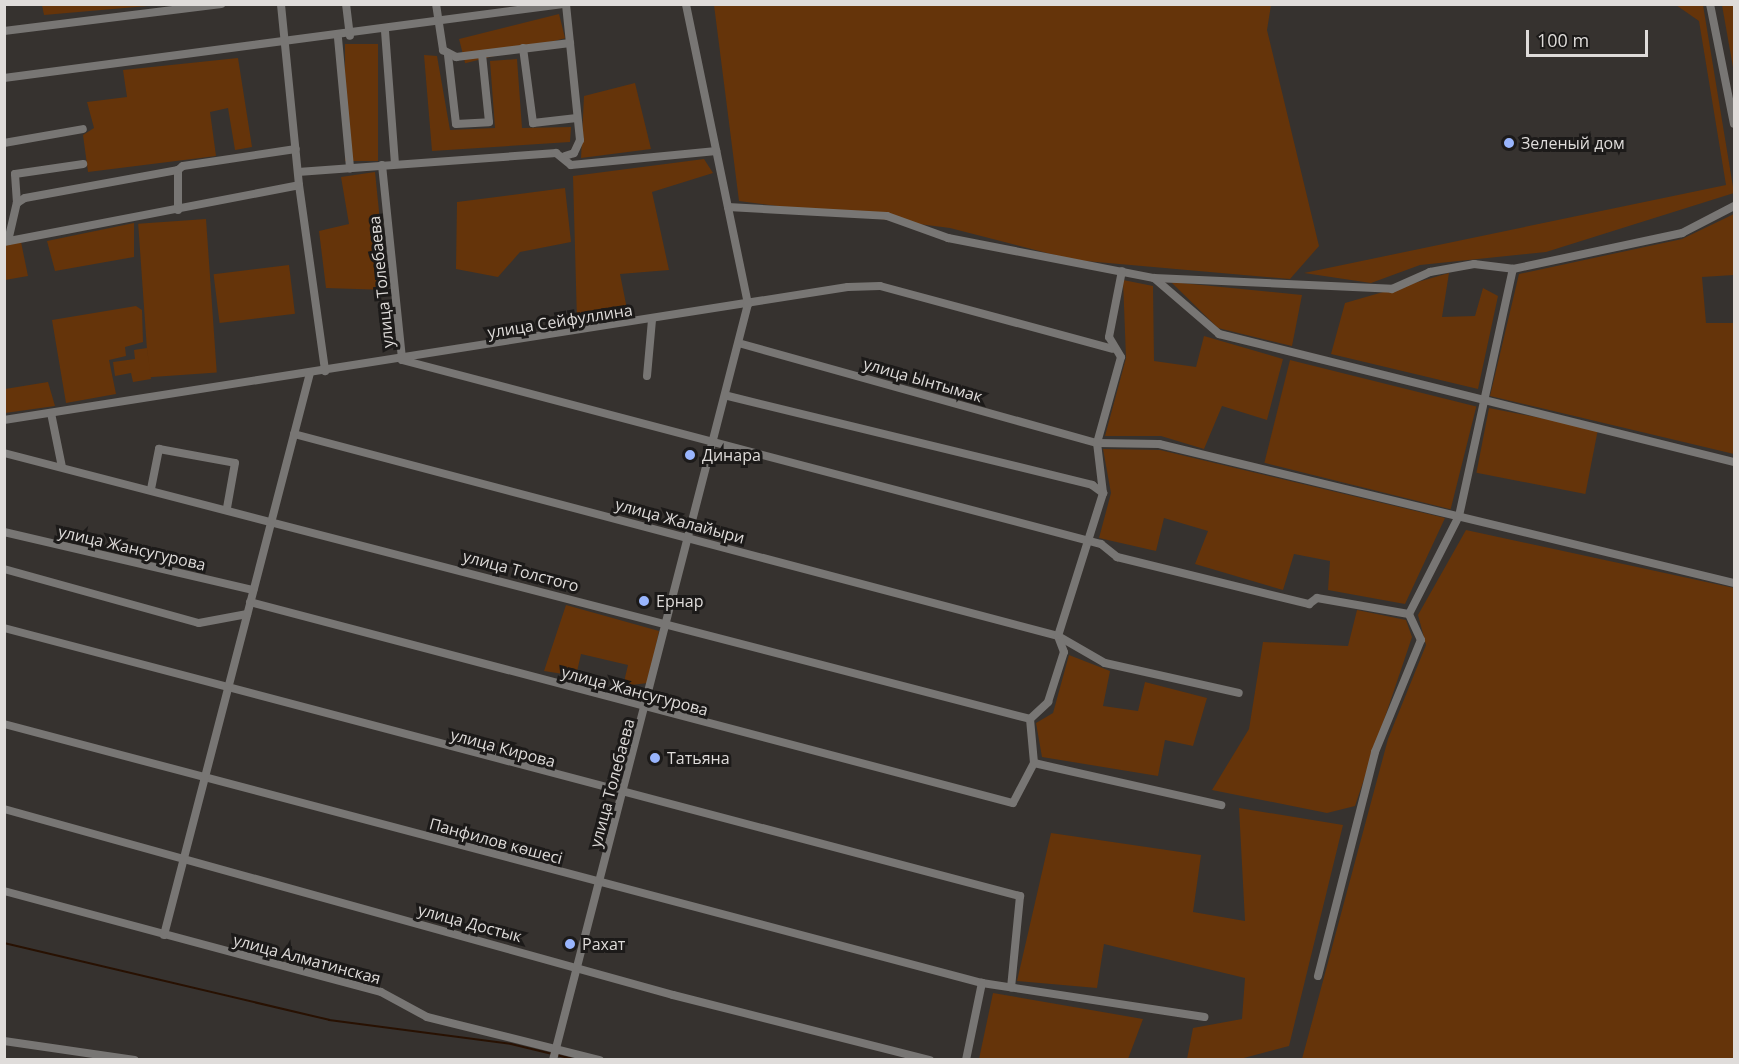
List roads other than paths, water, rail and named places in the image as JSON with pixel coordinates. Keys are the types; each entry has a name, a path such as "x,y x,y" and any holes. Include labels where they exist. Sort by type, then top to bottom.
{"street":[{"path":"4,31 221,4"},
{"path":"281,4 299,185 326,370"},
{"path":"346,4 350,36"},
{"path":"436,4 438,23 448,55 456,124 489,122 482,54"},
{"path":"4,78 285,45 565,4 578,148 565,156 395,164 298,172"},
{"name":"улица Толебаева","path":"553,1059 716,445 742,344 748,304 686,4"},
{"path":"1710,4 1734,124"},
{"path":"385,31 395,164"},
{"path":"338,38 350,168"},
{"path":"448,55 482,54 570,42"},
{"path":"523,48 533,123 577,118"},
{"path":"4,143 83,129"},
{"path":"16,204 178,170 296,149"},
{"path":"565,156 571,165 716,151"},
{"path":"83,164 15,174 16,204 6,241 178,210 299,185"},
{"name":"улица Толебаева","path":"382,165 402,360 1087,544 1101,544 1117,557 1309,604 1317,598 1409,614"},
{"path":"178,170 178,210"},
{"path":"728,207 887,216 948,238 1154,278 1392,289 1430,272 1474,264 1513,269 1682,233 1734,206"},
{"path":"1318,976 1375,752 1421,640 1409,614 1459,516 1513,269"},
{"path":"1122,271 1109,337 1113,349 1121,357 1097,443 1103,494 1058,636 1064,652 1047,702 1030,719 1034,763 1221,805"},
{"path":"1154,278 1219,334 1734,462"},
{"name":"улица Сейфуллина","path":"4,420 310,372 402,360 748,304 880,286 1113,349"},
{"path":"647,376 652,320"},
{"name":"улица Ынтымак","path":"742,344 1097,443 1159,444 1734,583"},
{"path":"164,935 310,372"},
{"path":"728,396 1092,485 1103,494"},
{"path":"51,413 62,467"},
{"name":"улица Жалайыри","path":"294,434 691,537 1058,636 1105,663 1239,693"},
{"path":"151,489 159,449 235,463 227,508"},
{"name":"улица Толстого","path":"4,453 272,519 1030,719"},
{"name":"улица Жансугурова","path":"4,532 253,590"},
{"path":"4,569 200,623 247,615"},
{"name":"улица Жансугурова","path":"250,602 1013,803 1034,763"},
{"name":"улица Кирова","path":"4,628 995,893 1020,896 1011,988"},
{"name":"Панфилов көшесі","path":"4,723 982,983 1204,1017"},
{"name":"улица Достык","path":"4,809 578,967 930,1059"},
{"name":"улица Алматинская","path":"4,891 381,992 427,1017 600,1059"},
{"path":"966,1059 982,983"},
{"path":"4,1041 135,1059"}],"waterway":[{"path":"4,943 329,1020 511,1044 577,1060"}],"place":[{"name":"Зеленый дом","path":"1509,143"},
{"name":"Динара","path":"690,455"},
{"name":"Ернар","path":"644,601"},
{"name":"Татьяна","path":"655,758"},
{"name":"Рахат","path":"570,944"}]}
